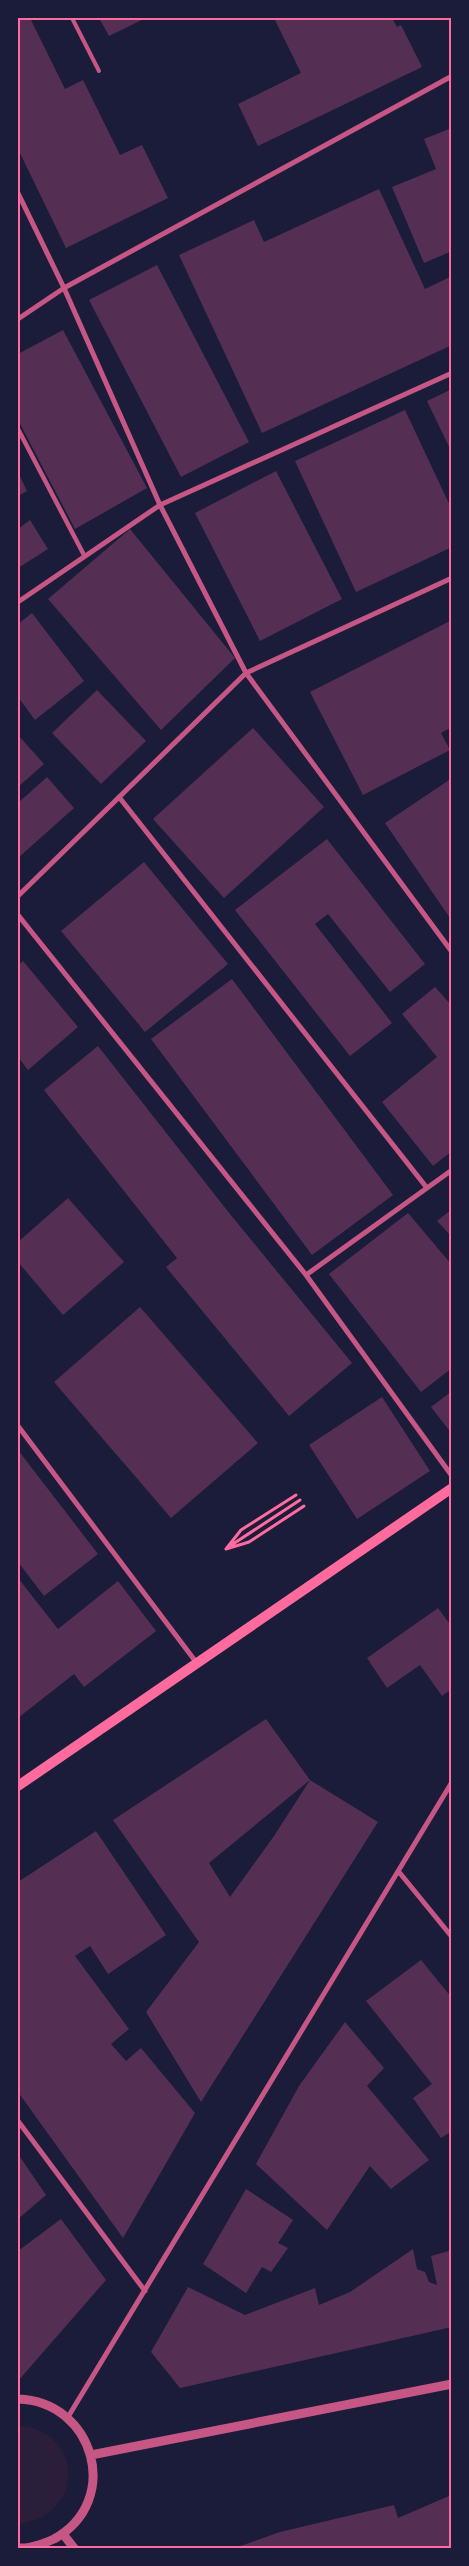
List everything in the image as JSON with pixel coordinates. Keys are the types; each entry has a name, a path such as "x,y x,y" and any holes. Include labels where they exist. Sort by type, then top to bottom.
{"main road":[{"path":"18,1786 452,1488"}],"street":[{"path":"18,319 64,288 452,76"},
{"path":"18,193 64,288 160,505 246,673 452,952"},
{"path":"18,602 84,555 160,505 452,373"},
{"path":"18,429 84,555"},
{"path":"18,896 246,673 452,578"},
{"path":"119,797 427,1188"},
{"path":"18,915 306,1275 452,1476"},
{"path":"306,1275 452,1170"},
{"path":"18,1426 196,1662"},
{"path":"68,2417 452,1782"},
{"path":"399,1872 452,1936"},
{"path":"18,2121 145,2291"},
{"path":"91,2455 452,2384"},
{"path":"18,2399 30,2399 50,2406 68,2417 82,2435 91,2455 93,2477 89,2499 79,2518 63,2534 44,2544 18,2548"},
{"path":"63,2534 74,2548"}],"lane":[{"path":"72,18 99,71"}],"path":[{"path":"226,1549 242,1530 296,1495"},
{"path":"226,1549 300,1500"},
{"path":"226,1549 249,1542 304,1506"}],"shaded area":[{"path":"18,2426 39,2430 55,2441 64,2456 68,2472 66,2490 57,2505 41,2517 18,2524"}],"building":[{"path":"18,18 30,18 65,89 83,80 120,155 142,145 168,198 66,248 18,149"},
{"path":"99,18 146,18 109,36"},
{"path":"274,18 392,18 397,27 401,25 422,67 258,146 238,104 301,73"},
{"path":"452,128 452,251 424,263 392,187 436,169 424,139"},
{"path":"379,189 425,289 452,276 452,345 262,433 179,255 254,220 264,242"},
{"path":"157,265 249,442 181,477 89,300"},
{"path":"63,330 147,488 75,529 18,420 18,354"},
{"path":"452,389 452,453 427,401"},
{"path":"405,410 452,510 452,547 356,592 295,461"},
{"path":"276,471 342,599 260,641 195,513"},
{"path":"18,472 27,491 18,496"},
{"path":"30,520 48,549 18,568 18,529"},
{"path":"130,529 235,658 161,730 48,599"},
{"path":"32,613 84,681 35,720 18,697 18,624"},
{"path":"452,620 452,727 441,733 450,750 363,795 310,692"},
{"path":"97,690 146,741 101,784 52,733"},
{"path":"253,728 324,807 224,898 153,819"},
{"path":"18,735 44,764 18,787"},
{"path":"47,777 74,808 18,858 18,803"},
{"path":"452,778 452,921 385,823"},
{"path":"327,839 425,964 390,992 328,914 315,924 392,1023 350,1056 235,910"},
{"path":"144,862 228,964 145,1032 61,931"},
{"path":"23,961 78,1027 28,1070 18,1057 18,965"},
{"path":"232,979 393,1195 312,1255 151,1039"},
{"path":"435,987 452,1006 452,1151 433,1166 382,1102 437,1057 402,1014"},
{"path":"98,1046 230,1214 352,1363 289,1416 166,1267 177,1258 44,1090"},
{"path":"68,1198 124,1262 63,1315 18,1262 18,1242"},
{"path":"452,1209 452,1237 437,1221"},
{"path":"408,1213 452,1265 452,1368 421,1392 329,1274"},
{"path":"140,1307 258,1443 171,1518 54,1382"},
{"path":"452,1391 452,1434 431,1407"},
{"path":"382,1397 430,1471 357,1519 309,1445"},
{"path":"18,1450 98,1554 44,1596 18,1562"},
{"path":"18,1578 58,1629 118,1581 156,1631 84,1687 74,1674 18,1718"},
{"path":"438,1608 452,1627 452,1689 442,1696 420,1665 387,1688 367,1658"},
{"path":"266,1719 310,1780 378,1822 201,2102 146,2012 199,1942 113,1820","holes":["310,1780 274,1836 230,1897 209,1863"]},
{"path":"96,1831 166,1935 108,1974 90,1946 75,1956 129,2029 111,2044 126,2061 141,2048 195,2113 123,2238 18,2092 18,1882"},
{"path":"421,1960 452,1998 452,2131 441,2138 413,2098 432,2084 366,2001"},
{"path":"345,2022 384,2068 367,2086 429,2160 391,2189 370,2166 327,2230 256,2164 299,2086"},
{"path":"18,2154 46,2195 18,2219"},
{"path":"246,2189 293,2220 278,2243 288,2248 271,2272 262,2267 246,2293 203,2264"},
{"path":"61,2219 106,2280 18,2381 18,2251"},
{"path":"413,2249 417,2269 425,2272 429,2282 437,2285 431,2256 452,2250 452,2327 180,2388 151,2352 188,2287 245,2315 315,2288 319,2305 350,2292"},
{"path":"449,2496 452,2502 452,2548 235,2548 280,2532 394,2505 398,2518"}]}
